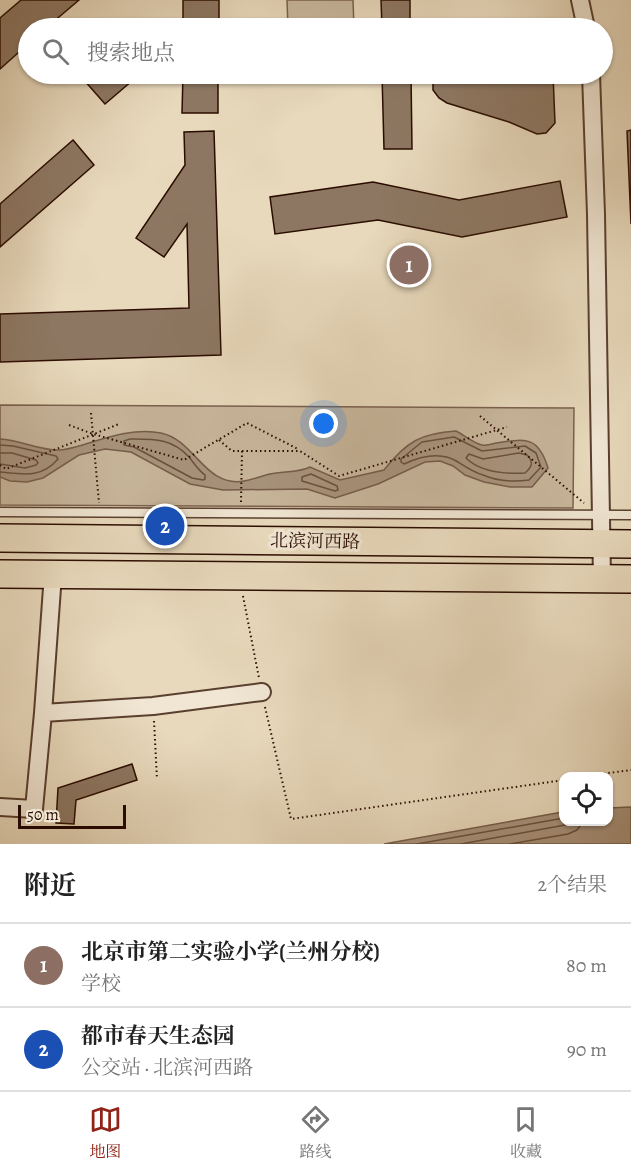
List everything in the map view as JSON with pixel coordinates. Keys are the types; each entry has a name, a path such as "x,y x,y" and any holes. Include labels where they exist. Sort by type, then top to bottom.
{"main road":[{"name":"北滨河西路","path":"0,538 631,544"},
{"name":"北滨河西路","path":"0,574 631,579"}],"street":[{"path":"580,0 584,18"},
{"path":"591,84 596,214 602,579"},
{"path":"0,807 34,809 52,574"},
{"path":"43,713 153,706 262,692"}],"lane":[{"path":"0,512 631,515"}],"path":[{"path":"91,413 100,513"},
{"path":"480,416 600,516"},
{"path":"69,425 93,436 184,460 247,423 300,451 339,476 507,427"},
{"path":"0,465 6,469 119,424"},
{"path":"219,440 232,451 300,451"},
{"path":"241,513 242,451"},
{"path":"239,576 291,819 559,781"},
{"path":"153,706 157,779"},
{"path":"613,773 631,770"}],"shaded area":[{"path":"287,0 353,0 354,18 288,18"},
{"path":"0,405 574,408 573,508 0,505"}],"water":[{"path":"143,431 161,433 183,444 210,471 231,481 247,480 310,467 340,480 384,470 400,452 415,441 433,434 456,431 475,443 484,445 523,440 529,442 540,450 548,468 532,487 510,487 484,482 465,475 453,466 440,461 425,462 378,484 335,498 307,489 223,490 190,484 131,452 105,449 79,455 43,478 27,482 10,481 0,477 0,439 51,450 62,450 124,434"},
{"path":"631,807 631,844 384,844 559,813 559,826 613,826 613,808"}],"building":[{"path":"21,0 79,0 58,18 18,18 18,53 0,69 0,18"},
{"path":"183,0 219,0 219,18 183,18"},
{"path":"381,0 410,0 410,18 382,18"},
{"path":"88,84 128,84 105,104"},
{"path":"183,84 218,84 218,113 182,113"},
{"path":"382,84 411,84 412,149 384,149"},
{"path":"433,84 553,84 555,123 546,133 537,134 509,122 447,103 433,90"},
{"path":"631,130 631,224 627,131"},
{"path":"214,131 221,355 0,362 0,314 189,308 187,224 164,257 136,238 185,165 184,132"},
{"path":"73,140 94,165 0,247 0,204"},
{"path":"560,181 567,217 462,237 378,220 275,234 270,197 373,182 459,200"},
{"path":"132,764 137,780 76,800 74,824 56,823 58,788"}],"place":[{"name":"北京市第二实验小学(兰州分校)","path":"409,265"},
{"name":"都市春天生态园","path":"165,526"}]}
